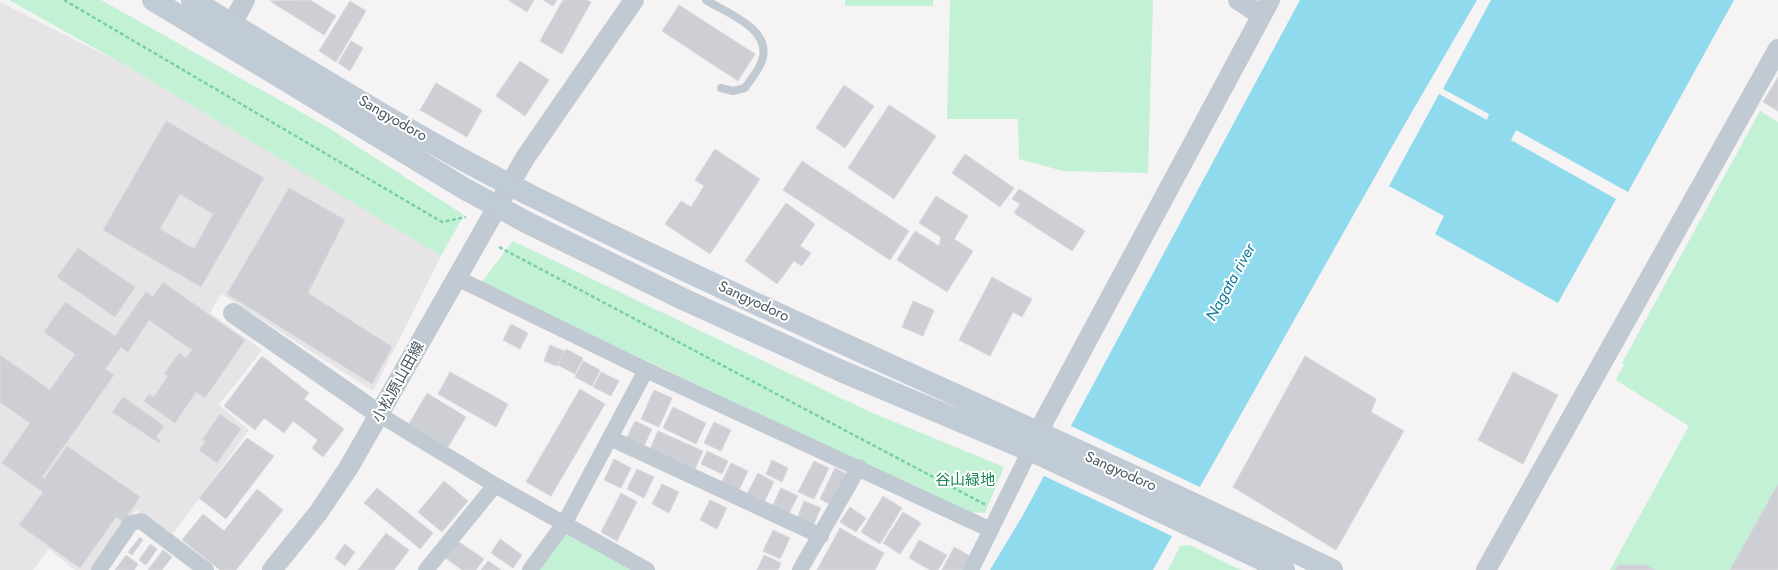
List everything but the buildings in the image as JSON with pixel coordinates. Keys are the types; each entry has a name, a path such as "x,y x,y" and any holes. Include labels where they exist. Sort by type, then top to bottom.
{"main road":[{"name":"Sangyodoro","path":"153,0 498,207 685,300 839,370 1041,445"},
{"name":"Sangyodoro","path":"192,0 510,184 848,346 1041,445 1192,515 1332,570"},
{"name":"Sangyodoro","path":"1192,515 1284,570"}],"street":[{"path":"232,24 246,0"},
{"path":"971,570 1041,445 1265,8 1238,0"},
{"name":"小松原山田線","path":"272,570 318,513 349,467 525,158 625,3"},
{"path":"1486,570 1778,49"},
{"path":"456,278 646,370 992,530"},
{"path":"233,314 380,414 494,485 647,570"},
{"path":"530,570 564,524 646,370"},
{"path":"610,438 821,536"},
{"path":"800,570 859,467"},
{"path":"426,570 494,485"},
{"path":"99,570 131,523 140,521 206,570"}],"lane":[{"path":"706,0 756,31 764,45 763,59 745,88 734,91 721,88"}],"path":[{"path":"64,0 442,222 466,217"},
{"path":"499,247 990,507"}],"shaded area":[{"path":"0,2 123,64 441,256 373,391 221,294 210,313 262,350 219,405 249,430 173,534 136,510 97,570 75,570 49,549 33,570 0,570"}],"green space":[{"path":"9,0 101,0 324,125 464,215 441,256 123,64"},
{"path":"845,0 933,0 933,6 845,6"},
{"path":"950,0 1153,0 1148,173 1063,171 1019,159 1018,119 947,119"},
{"path":"1760,111 1778,122 1778,570 1610,570 1689,426 1616,380 1624,365 1622,363"},
{"name":"谷山緑地","path":"513,241 868,411 1004,467 985,513 967,512 481,283"},
{"path":"563,531 631,570 537,570"},
{"path":"1190,545 1241,570 1168,570 1180,546"}],"water":[{"name":"Nagata river","path":"1300,0 1477,0 1153,570 990,570 1023,515"},
{"path":"1491,0 1734,0 1628,192 1516,130 1511,140 1616,199 1558,303 1435,234 1444,216 1389,186 1439,94 1487,120 1489,114 1443,89"}],"pier":[{"path":"1069,425 1202,488 1174,537 1042,475"}]}
